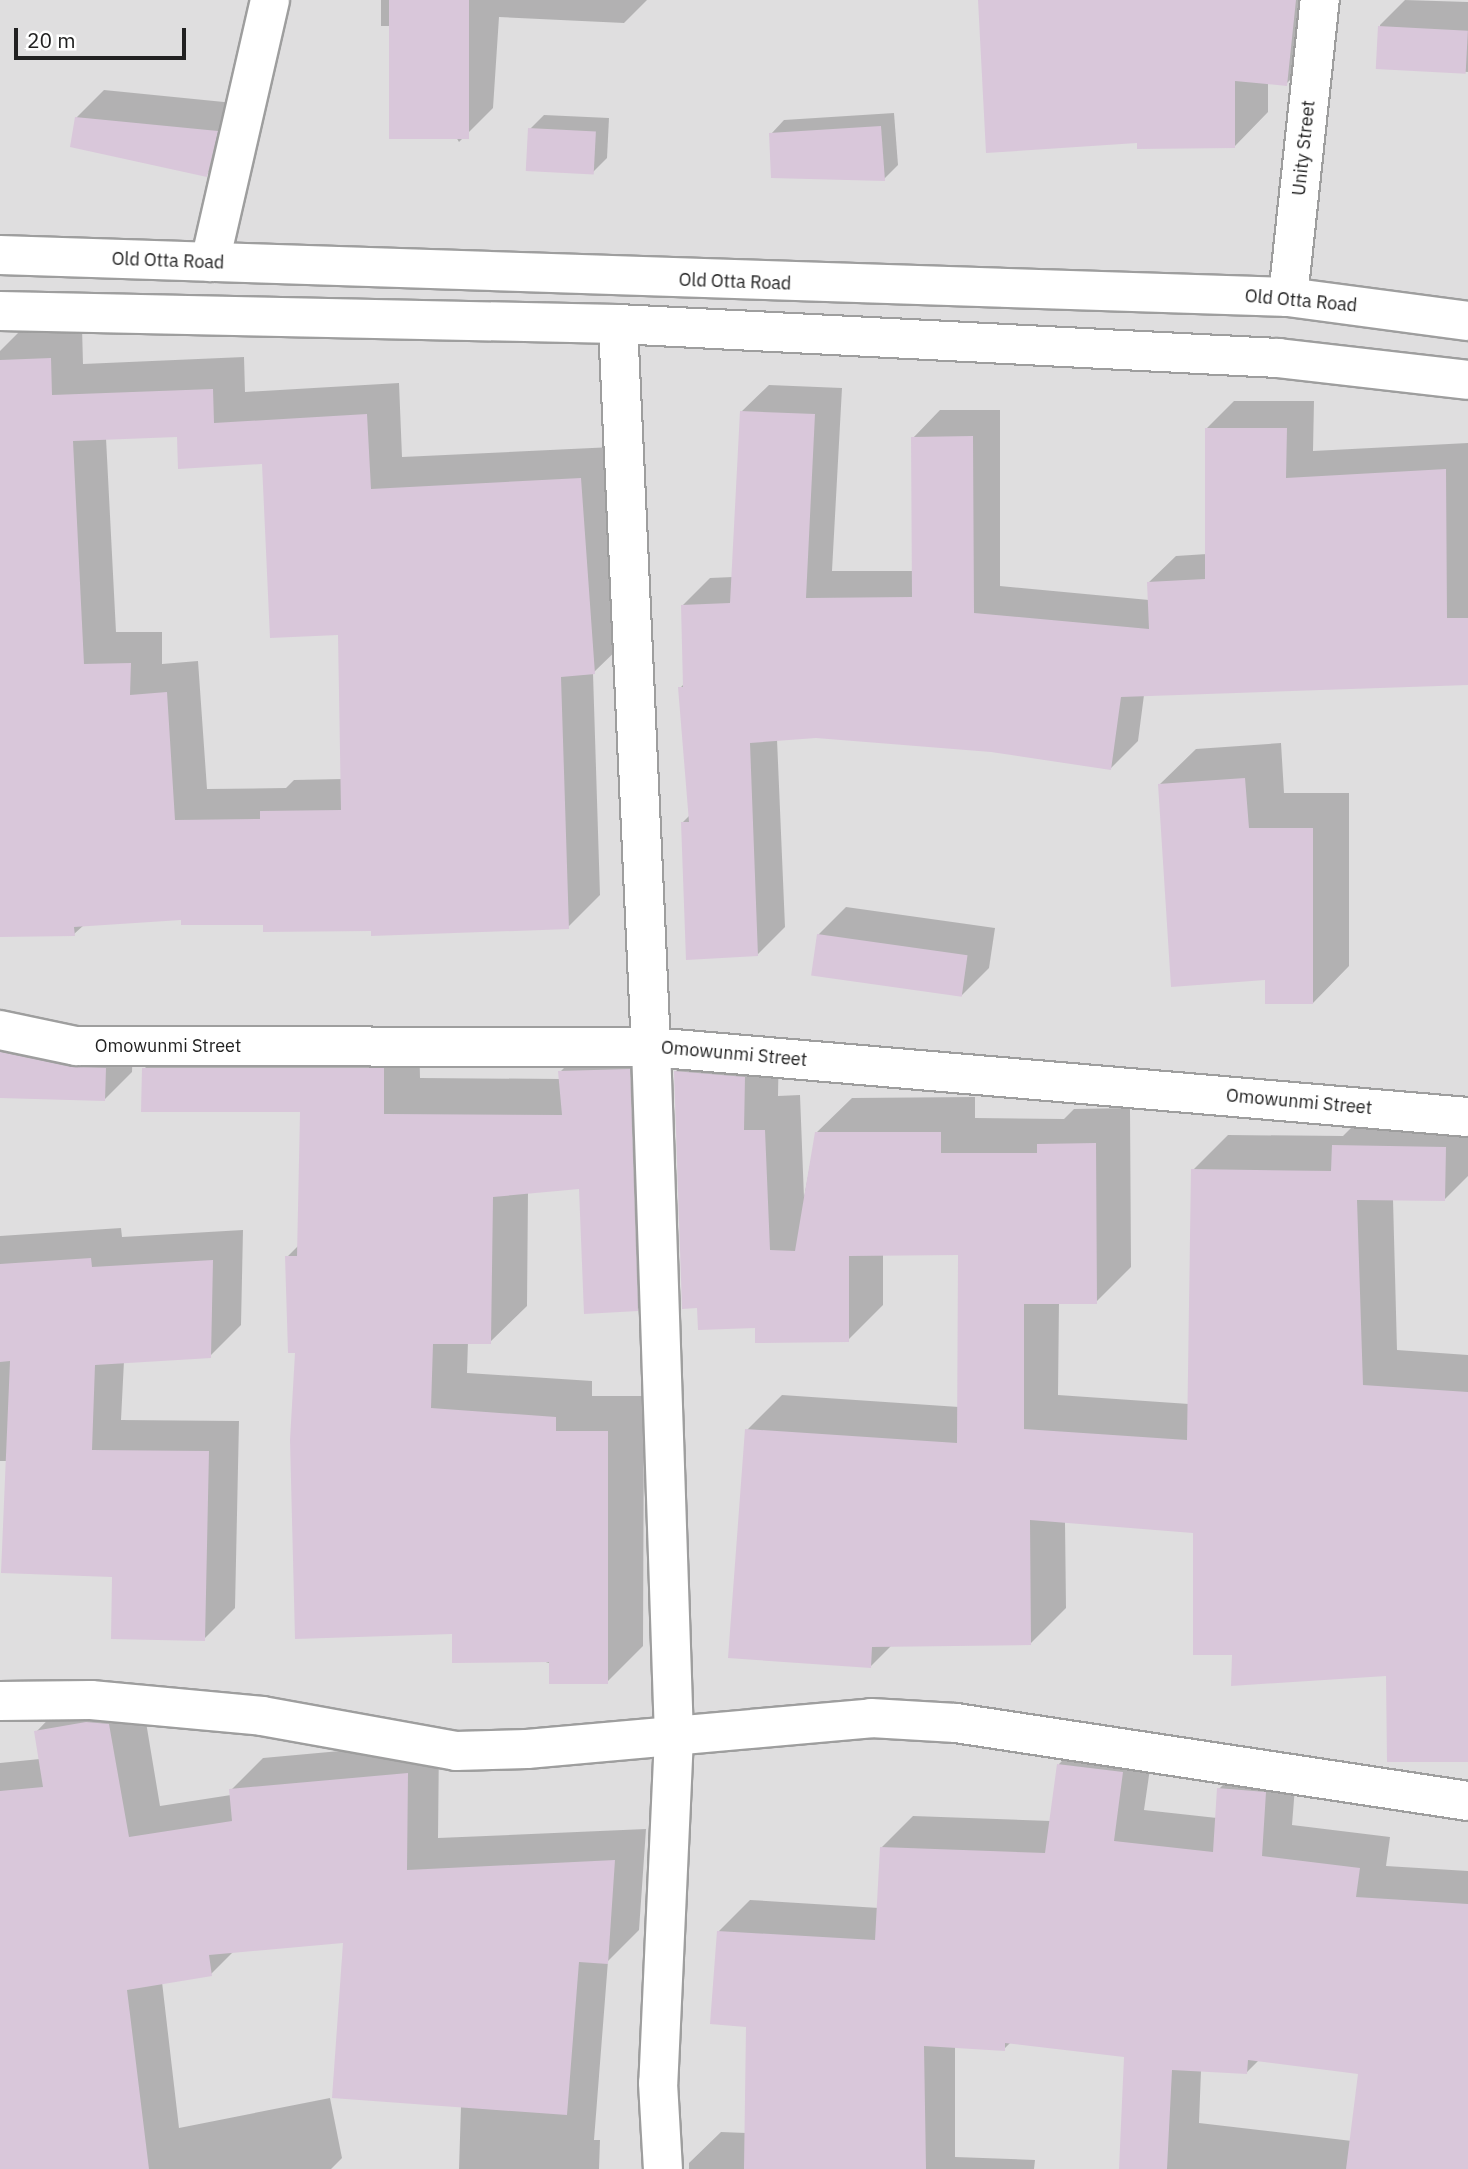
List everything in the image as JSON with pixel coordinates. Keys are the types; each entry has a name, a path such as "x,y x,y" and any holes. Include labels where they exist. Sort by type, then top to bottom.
{"street":[{"path":"210,262 270,0"},
{"name":"Unity Street","path":"1288,297 1320,0"},
{"name":"Old Otta Road","path":"0,255 1288,297 1468,321"},
{"path":"0,311 618,324 1278,358 1468,380"},
{"path":"618,324 651,1047 674,1737 658,2082 663,2169"},
{"name":"Omowunmi Street","path":"0,1030 76,1046 651,1047 1468,1116"},
{"path":"0,1701 91,1700 262,1716 456,1751 674,1737 871,1718 956,1723 1468,1801"}],"shaded area":[{"path":"0,0 1468,0 1468,2169 0,2169"}],"building":[{"path":"389,0 469,0 469,139 389,139"},
{"path":"978,0 1296,0 1287,86 1235,81 1235,148 1137,149 1137,143 986,153"},
{"path":"1378,26 1468,31 1466,74 1376,69"},
{"path":"75,117 218,131 207,177 70,147"},
{"path":"881,126 885,181 771,178 769,133"},
{"path":"528,128 596,132 594,174 526,171"},
{"path":"51,358 52,395 213,389 214,423 367,414 371,489 581,478 595,674 561,677 569,929 371,936 371,931 263,932 263,925 181,925 181,920 74,927 75,936 0,937 0,360","holes":["177,437 178,469 262,464 270,638 338,635 341,810 260,811 260,819 175,820 167,692 130,695 131,663 84,664 73,441"]},
{"path":"740,411 815,414 806,598 912,597 911,437 973,436 974,613 1149,629 1147,582 1205,579 1205,428 1287,428 1286,478 1446,469 1447,618 1468,618 1468,685 1121,697 1111,770 991,752 816,738 750,743 758,956 686,960 681,822 689,822 678,687 683,687 681,605 730,603"},
{"path":"1245,778 1249,828 1313,828 1313,1004 1265,1004 1265,980 1171,987 1158,784"},
{"path":"817,934 968,955 962,997 811,976"},
{"path":"0,1052 71,1067 106,1068 105,1101 0,1098"},
{"path":"142,1068 384,1068 384,1114 562,1115 558,1071 630,1069 638,1311 584,1314 579,1189 493,1197 491,1344 433,1344 431,1408 556,1417 556,1431 608,1431 608,1684 549,1684 549,1662 452,1663 452,1634 295,1639 290,1440 295,1353 288,1353 285,1256 297,1256 300,1112 141,1112"},
{"path":"674,1071 745,1077 744,1130 765,1130 770,1250 795,1251 815,1132 941,1132 941,1153 1037,1153 1037,1144 1096,1143 1097,1304 1024,1304 1024,1429 1187,1440 1191,1169 1331,1171 1332,1145 1446,1147 1445,1201 1357,1200 1363,1385 1468,1392 1468,1762 1387,1762 1386,1676 1231,1686 1232,1655 1193,1655 1193,1533 1030,1520 1031,1645 872,1647 871,1668 728,1658 745,1429 957,1443 958,1255 849,1256 849,1342 755,1343 755,1328 698,1330 697,1308 682,1309"},
{"path":"91,1258 92,1267 213,1260 211,1358 95,1365 92,1450 209,1451 205,1641 111,1639 112,1577 1,1573 10,1361 0,1362 0,1264"},
{"path":"86,1722 109,1724 129,1837 232,1821 229,1789 408,1773 407,1870 615,1860 608,1964 579,1962 567,2115 332,2098 343,1943 209,1955 212,1976 127,1990 149,2169 0,2169 0,1791 43,1787 34,1731"},
{"path":"1057,1764 1123,1772 1114,1841 1213,1852 1217,1788 1266,1792 1262,1856 1360,1868 1356,1897 1468,1904 1468,2169 1346,2169 1358,2074 1248,2060 1247,2074 1172,2070 1167,2169 1119,2169 1124,2057 1005,2043 1005,2051 924,2046 926,2169 744,2169 746,2027 710,2024 717,1931 875,1940 880,1847 1045,1853"}]}
